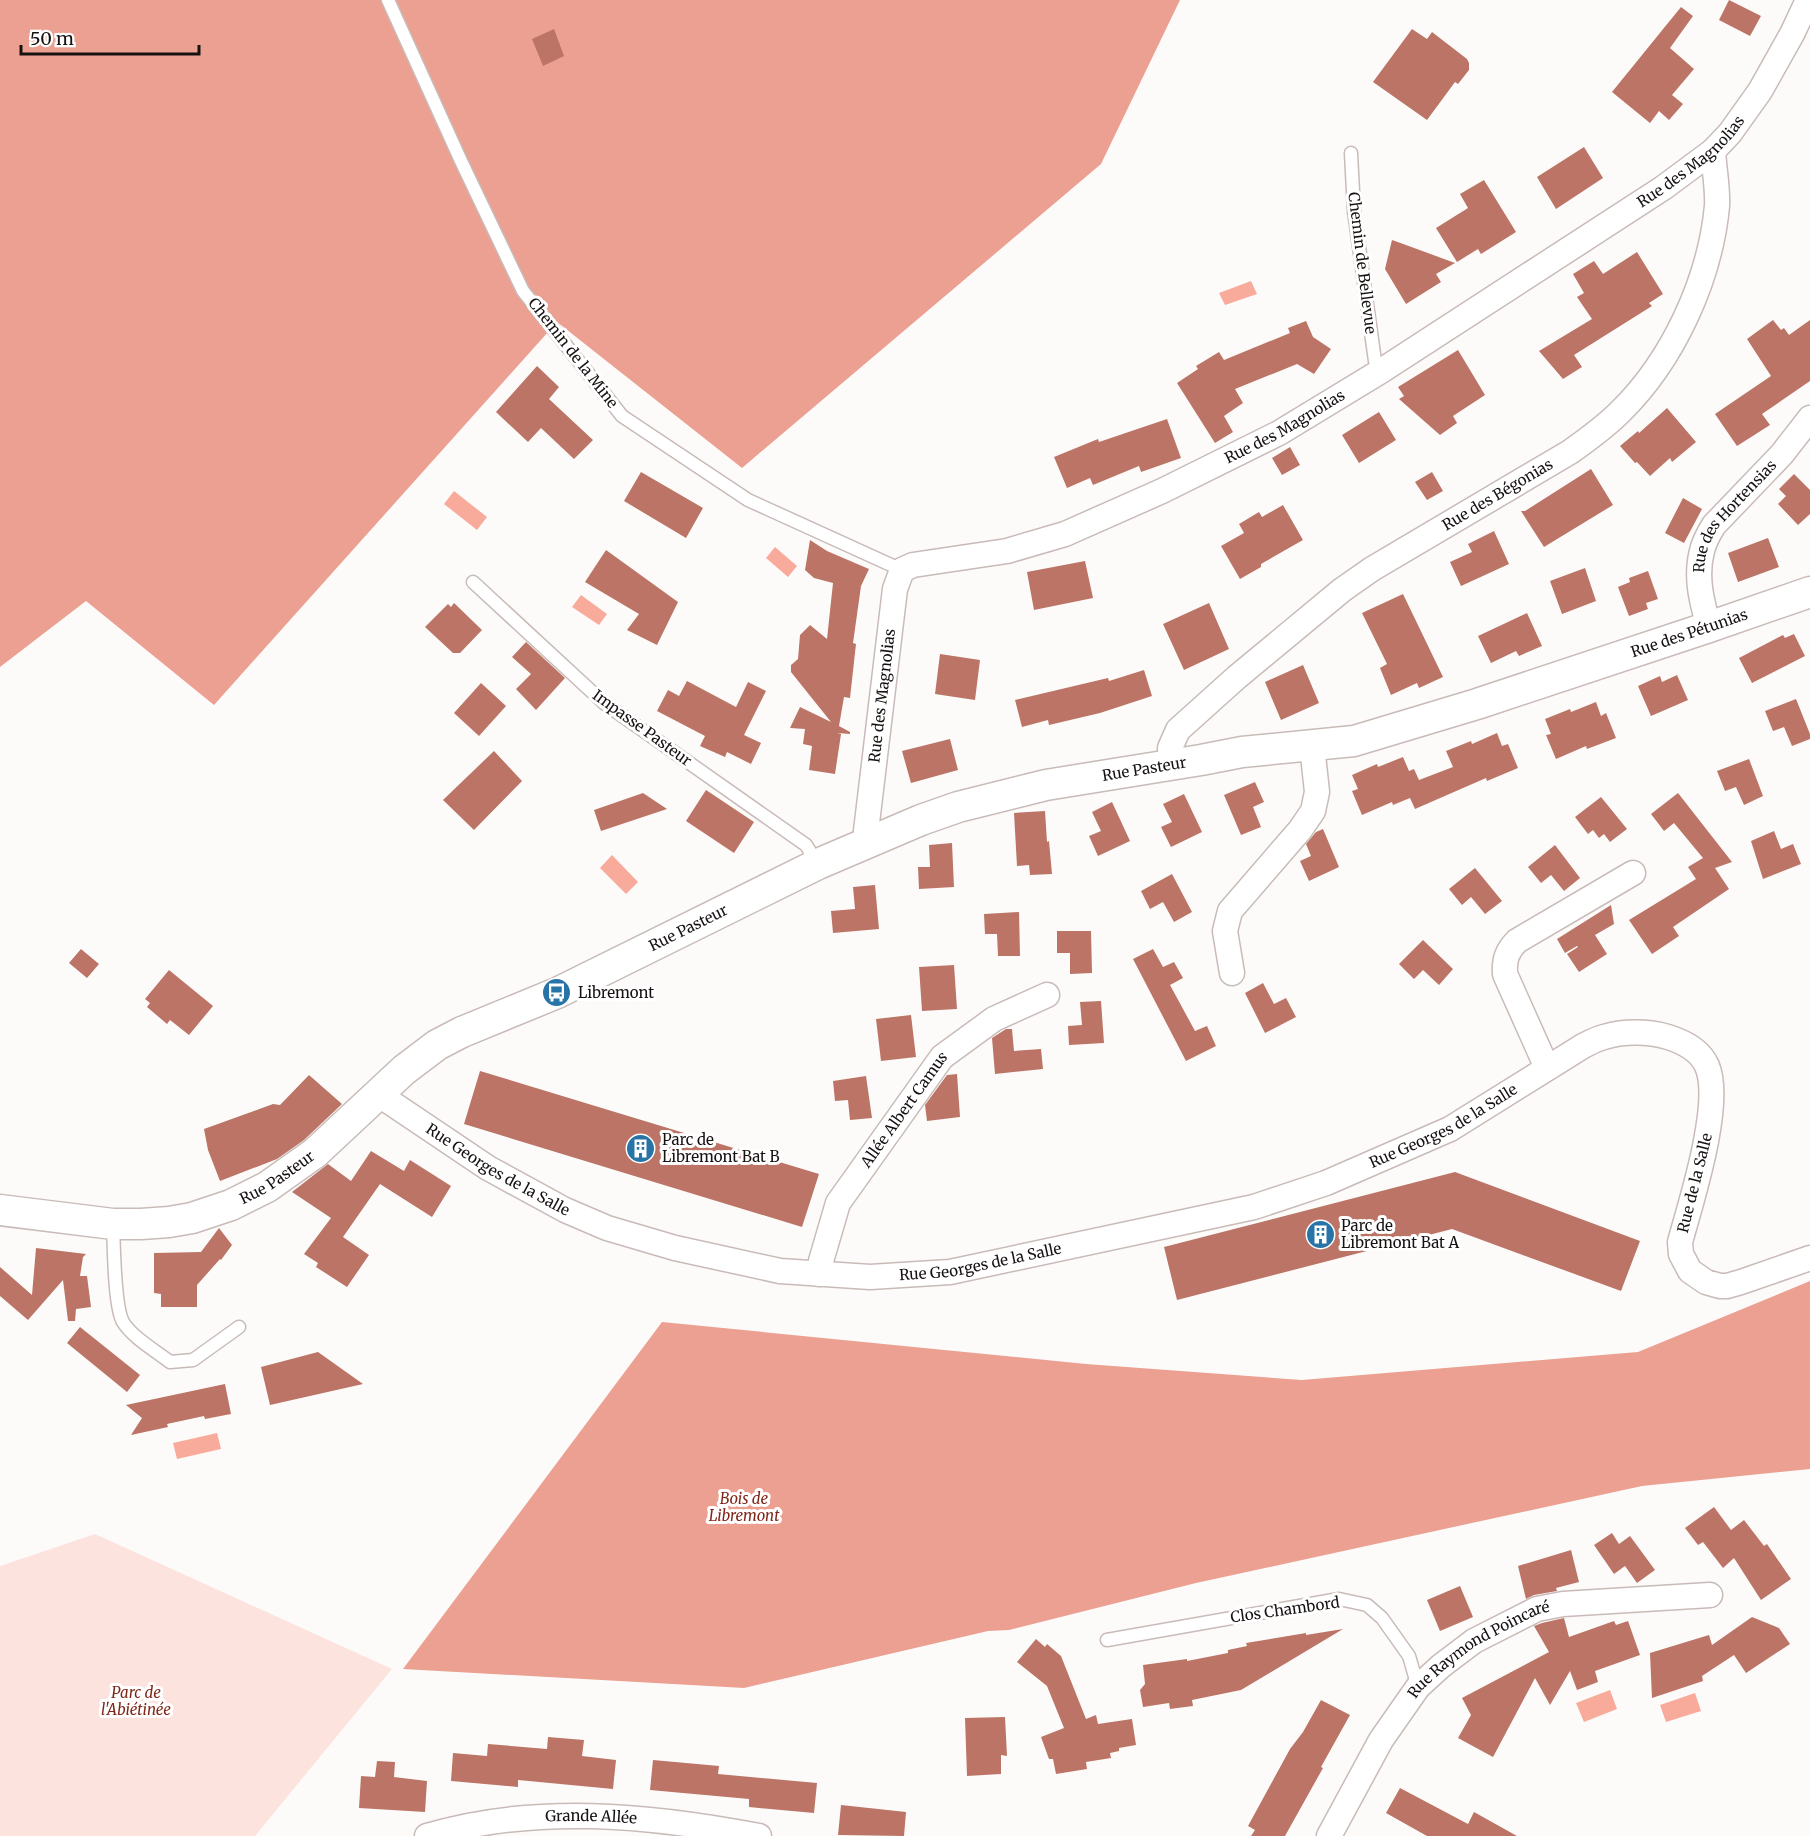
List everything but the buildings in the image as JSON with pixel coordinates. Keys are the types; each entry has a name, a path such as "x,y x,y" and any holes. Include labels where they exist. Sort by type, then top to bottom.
{"street":[{"name":"Rue des Magnolias","path":"870,842 866,831 867,819 895,589 902,570 913,566 1007,552 1065,534 1162,491 1279,434 1381,371 1663,188 1713,151 1730,133 1760,91 1808,0"},
{"name":"Rue des Bégonias","path":"1171,764 1170,748 1178,730 1237,677 1342,590 1372,568 1570,452 1598,432 1647,382 1684,320 1702,275 1717,204 1713,151"},
{"name":"Rue des Hortensias","path":"1709,627 1700,592 1699,577 1702,550 1707,538 1714,525 1782,454 1810,418"},
{"name":"Rue des Pétunias","path":"1426,719 1810,592"},
{"name":"Rue Pasteur","path":"0,1210 113,1224 169,1222 215,1210 248,1197 284,1177 315,1153 419,1057 437,1045 462,1032 557,993 818,864 921,820 957,807 1046,785 1242,752 1354,741 1426,719"},
{"path":"1232,973 1225,931 1230,911 1314,811 1317,792 1312,746"},
{"path":"1547,1068 1505,974 1504,965 1508,950 1522,938 1633,873"},
{"name":"Allée Albert Camus","path":"819,1274 838,1203 942,1057 994,1019 1047,995"},
{"name":"Rue de la Salle","path":"1583,1046 1605,1036 1642,1033 1662,1035 1690,1046 1707,1064 1711,1092 1709,1123 1703,1156 1680,1242 1681,1254 1690,1271 1706,1282 1727,1286 1810,1258"},
{"name":"Rue Georges de la Salle","path":"378,1094 488,1168 565,1210 608,1228 675,1248 780,1271 870,1277 950,1272 1254,1207 1326,1183 1450,1129 1583,1046"},
{"name":"Rue Raymond Poincaré","path":"1338,1833 1381,1740 1418,1687 1474,1641 1537,1609 1563,1604 1710,1595"},
{"name":"Grande Allée","path":"427,1836 495,1820 530,1816 657,1819 759,1836"}],"lane":[{"name":"Chemin de la Mine","path":"388,0 460,161 524,291 622,416 748,500 902,570"},
{"name":"Chemin de Bellevue","path":"1351,153 1354,211 1375,361 1381,371"},
{"name":"Impasse Pasteur","path":"473,582 604,703 806,845 818,864"},
{"path":"113,1224 119,1310 123,1322 132,1333 170,1362 193,1360 239,1327"},
{"name":"Clos Chambord","path":"1107,1640 1339,1599 1367,1605 1382,1618 1409,1656 1418,1687"}],"green space":[{"path":"0,0 1180,0 1101,164 742,468 557,322 214,705 86,601 0,667"},
{"name":"Bois de Libremont","path":"1810,1281 1810,1469 1642,1486 1196,1583 1009,1630 988,1631 744,1688 403,1669 662,1322 1086,1364 1302,1380 1638,1352"},
{"name":"Parc de l'Abiétinée","path":"95,1534 392,1669 255,1836 0,1836 0,1566"}],"shaded area":[{"path":"1251,281 1257,294 1225,305 1219,293"},
{"path":"454,491 487,517 477,530 444,504"},
{"path":"775,547 797,566 788,577 766,558"},
{"path":"581,595 607,614 599,625 572,607"},
{"path":"612,855 638,882 626,894 600,868"},
{"path":"217,1433 221,1449 177,1459 173,1443"},
{"path":"1610,1690 1617,1709 1584,1722 1576,1703"},
{"path":"1695,1693 1701,1711 1666,1722 1660,1705"}],"place":[{"name":"Libremont","path":"557,993"},
{"name":"Parc de Libremont Bat B","path":"641,1149"},
{"name":"Parc de Libremont Bat A","path":"1320,1235"}]}
